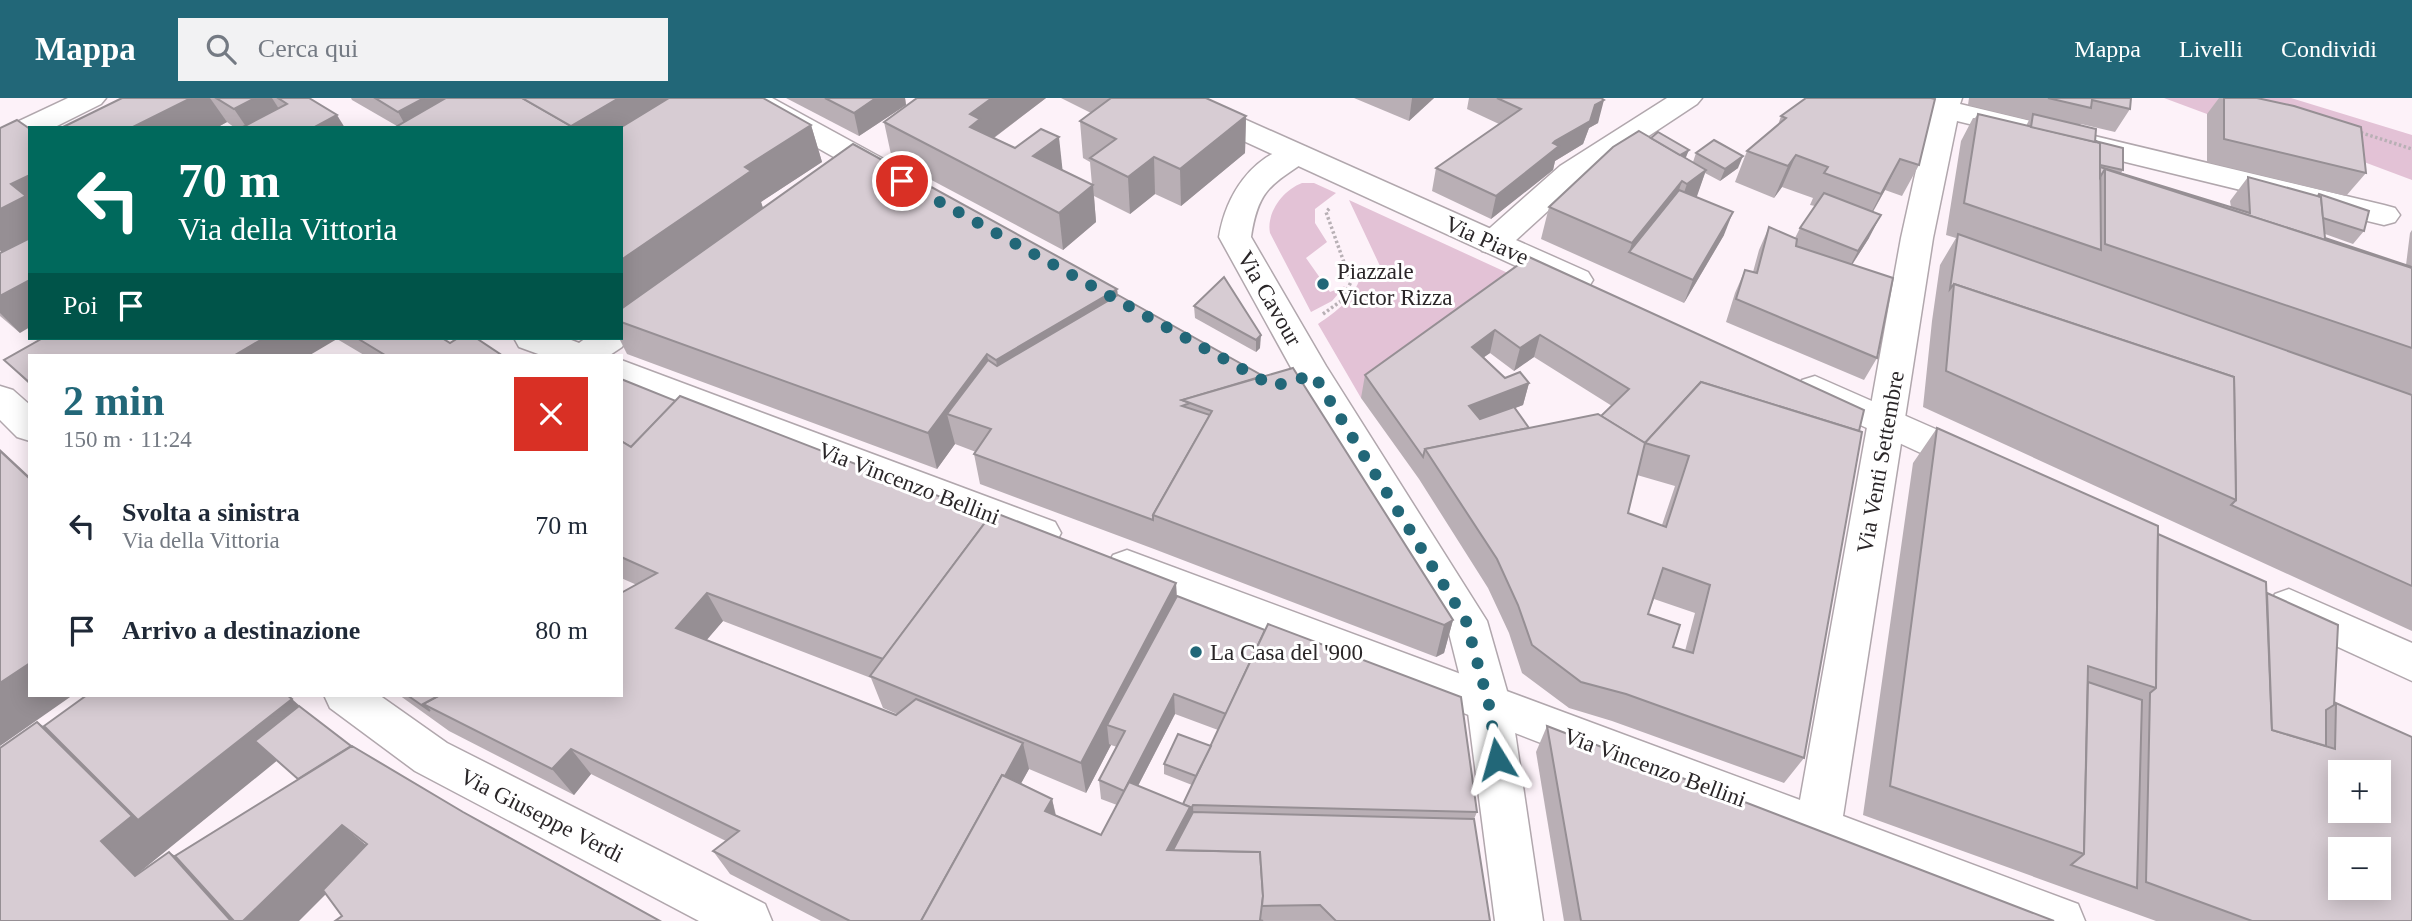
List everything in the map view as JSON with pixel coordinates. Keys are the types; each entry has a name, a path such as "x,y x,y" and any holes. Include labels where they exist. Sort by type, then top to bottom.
{"street":[{"path":"33,126 90,98"},
{"path":"750,98 915,188"},
{"name":"Via Piave","path":"1172,98 1608,295"},
{"path":"1493,243 1571,173 1688,98"},
{"path":"1946,103 2384,215"},
{"name":"Via Venti Settembre","path":"1818,827 1887,422 1930,243 1946,103"},
{"path":"0,142 28,128"},
{"name":"Via Cavour","path":"1295,154 1249,187 1238,214 1235,237 1286,328 1297,380 1466,621 1489,705 1519,921"},
{"path":"536,340 573,354"},
{"path":"587,354 607,340"},
{"name":"Via Vincenzo Bellini","path":"623,374 2061,921"},
{"path":"1786,376 2011,478"},
{"path":"7,387 28,423"},
{"path":"2261,593 2412,663"},
{"name":"Via Giuseppe Verdi","path":"348,697 431,757 748,921"}],"path":[{"path":"2351,129 2412,149"},
{"path":"1286,328 1316,318 1337,305 1348,293 1351,282 1326,212 1361,183"}],"shaded area":[{"path":"2164,98 2291,98 2412,135 2412,180 2276,129 2207,114"},
{"path":"1302,183 1314,183 1336,193 1315,209 1315,223 1327,242 1306,258 1330,292 1345,286 1332,301 1311,312 1270,233 1269,225 1277,203 1288,191"},
{"path":"1349,200 1523,280 1361,398 1318,324 1349,298 1361,275 1380,266"}],"building":[{"path":"122,98 191,98 135,126 65,126"},
{"path":"216,98 255,98 234,109"},
{"path":"278,98 309,98 337,115 317,126 245,126 287,104"},
{"path":"375,98 424,98 398,112"},
{"path":"446,98 522,98 571,126 397,126"},
{"path":"522,98 619,98 571,126"},
{"path":"669,98 763,98 811,125 745,167 751,171 623,259 623,126"},
{"path":"825,98 876,98 854,113"},
{"path":"917,98 992,98 970,114 980,119 970,127 1015,148 1041,129 1059,137 1033,156 1093,185 1059,213 884,122"},
{"path":"1111,98 1206,98 1246,116 1180,169 1154,157 1128,177 1090,158 1116,139 1080,121"},
{"path":"1497,98 1604,100 1595,105 1590,121 1555,141 1553,143 1559,146 1496,196 1436,168 1521,109"},
{"path":"1806,98 1935,99 1919,165 1900,159 1881,194 1824,173 1828,167 1796,155 1788,166 1747,151 1786,118 1781,116"},
{"path":"2048,98 2131,98 2130,109 2092,100 2091,108"},
{"path":"2224,98 2257,98 2294,106 2361,127 2366,173 2224,139"},
{"path":"1978,114 2100,143 2101,250 1964,203"},
{"path":"2033,114 2096,129 2095,142 2031,127"},
{"path":"17,120 28,128 28,176 11,184 26,196 0,209 0,128"},
{"path":"1639,131 1706,170 1687,184 1682,181 1632,243 1549,207 1613,147"},
{"path":"1658,132 1689,150 1680,155 1651,138"},
{"path":"1714,140 1743,156 1725,169 1696,153"},
{"path":"2095,141 2123,148 2123,170 2100,165 2100,143"},
{"path":"853,144 1117,289 996,360 987,354 928,433 623,323 623,308"},
{"path":"2100,167 2250,213 2248,177 2321,197 2325,238 2412,268 2105,169 2100,177"},
{"path":"2105,169 2412,268 2412,348 2105,244"},
{"path":"1679,190 1733,212 1693,280 1629,252"},
{"path":"1824,193 1881,215 1858,251 1800,228"},
{"path":"2319,194 2369,211 2364,231 2323,218"},
{"path":"1769,227 1797,239 1796,246 1893,278 1877,358 1736,299 1745,270 1757,273"},
{"path":"1958,234 2412,395 2412,586 2231,505 2236,500 2234,377 1954,284 1950,289"},
{"path":"28,239 28,281 0,296 0,253"},
{"path":"1529,257 1864,410 1859,431 1701,382 1645,443 1601,416 1629,389 1540,335 1520,348 1495,330 1472,347 1505,378 1520,372 1529,383 1469,406 1480,419 1514,407 1529,428 1425,449 1423,457 1365,375"},
{"path":"1224,277 1261,335 1256,340 1194,306"},
{"path":"1954,284 2234,377 2236,500 1946,371"},
{"path":"1118,295 1263,376 1182,400 1190,403 1182,406 1210,415 1153,515 1153,520 974,454 991,429 947,414 988,360 997,366"},
{"path":"39,340 261,340 237,354 28,354 28,381 4,360"},
{"path":"360,340 445,340 450,343 455,340 479,340 500,354 383,354"},
{"path":"1293,368 1453,620 1444,625 1153,515 1212,411 1182,400"},
{"path":"623,380 676,401 631,447 623,442"},
{"path":"1701,382 1862,432 1804,758 1626,694 1581,682 1532,645 1518,605 1497,559 1425,449 1598,414 1645,443","holes":["1645,443 1689,456 1666,527 1628,513","1663,568 1710,585 1693,653 1673,647 1680,625 1648,614"]},
{"path":"680,396 990,516 883,659 707,593 676,628 896,715 916,699 1023,743 1005,776 1002,775 921,921 850,921 713,851 739,831 571,749 552,769 423,704 436,697 623,697 623,592 657,573 623,558 623,442 631,447"},
{"path":"1937,428 2158,526 2156,688 2088,666 2084,854 1890,786"},
{"path":"0,451 28,477 28,664 0,683"},
{"path":"993,512 1176,583 1081,763 870,676"},
{"path":"2158,534 2266,582 2272,730 2335,749 2336,703 2412,737 2412,921 2252,921 2146,882 2150,693 2156,688"},
{"path":"2267,593 2338,625 2334,705 2326,710 2326,746 2272,730"},
{"path":"1177,596 1265,630 1226,714 1174,694 1124,791 1099,780 1125,731 1107,725"},
{"path":"1268,624 1461,697 1477,812 1193,805 1190,811 1190,807 1183,804"},
{"path":"2088,682 2142,700 2137,888 2071,865 2084,854"},
{"path":"84,697 292,699 138,820 44,726"},
{"path":"410,697 436,697 423,704 430,711"},
{"path":"299,706 351,746 298,779 255,741"},
{"path":"37,722 132,816 101,841 135,876 169,852 231,921 0,921 0,748"},
{"path":"1547,726 2054,921 1581,921"},
{"path":"1178,734 1211,746 1196,776 1164,764"},
{"path":"352,746 463,812 660,921 335,921 342,916 323,890 367,844 342,825 243,921 234,921 175,856"},
{"path":"1002,775 1052,799 1045,811 1101,835 1129,782 1190,807 1167,850 1260,852 1263,896 1260,920 1263,921 921,921"},
{"path":"1193,812 1474,819 1490,921 1336,921 1320,905 1262,906 1260,852 1173,850"}],"place":[{"name":"Piazzale Victor Rizza","path":"1323,284"},
{"name":"La Casa del '900","path":"1196,652"}],"route":[{"path":"902,181 1273,386 1314,375 1466,621 1489,705 1497,759"}]}
